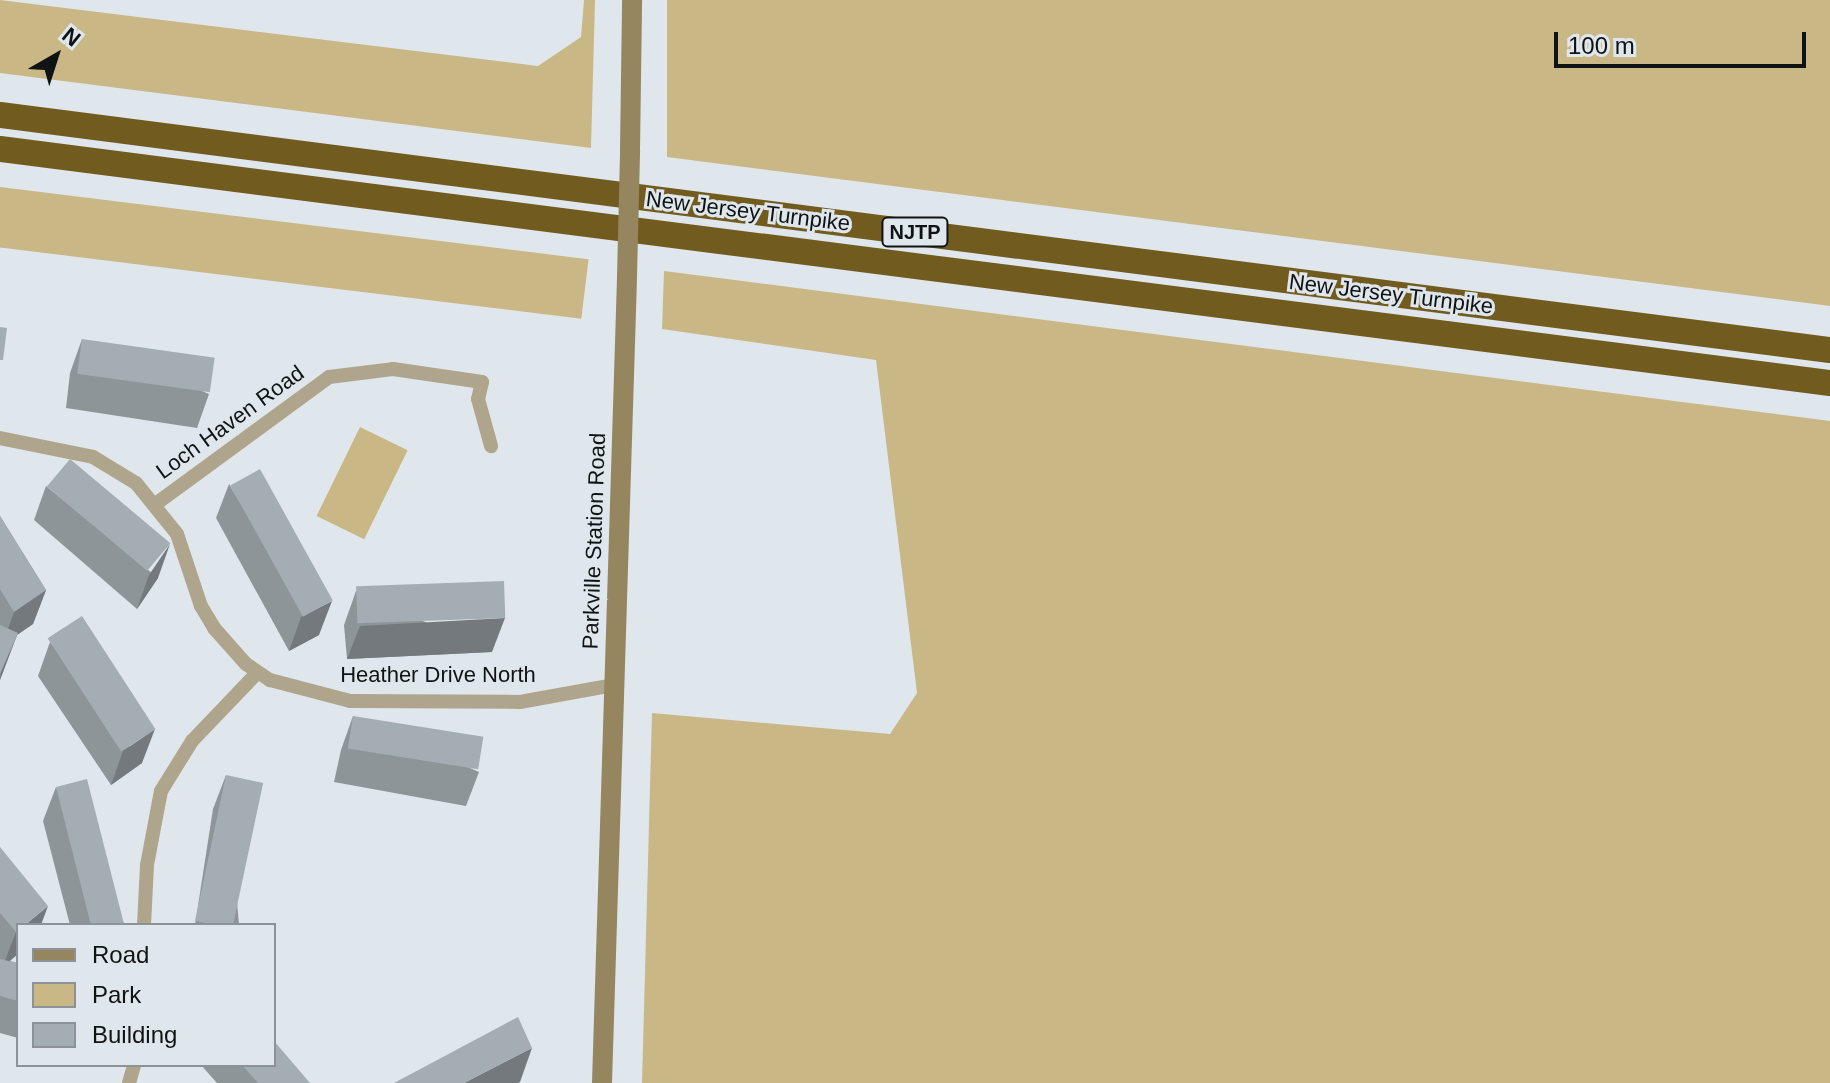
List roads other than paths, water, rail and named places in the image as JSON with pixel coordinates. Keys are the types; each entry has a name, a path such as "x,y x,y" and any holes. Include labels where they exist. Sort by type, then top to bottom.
{"highway":[{"name":"New Jersey Turnpike","path":"0,115 1830,350"},
{"name":"New Jersey Turnpike","path":"0,149 1830,383"}],"main road":[{"name":"Parkville Station Road","path":"602,1083 627,277 632,0"}],"street":[{"name":"Loch Haven Road","path":"157,503 329,377 393,369 482,382 478,399 491,446"},
{"name":"Heather Drive North","path":"0,438 93,457 157,503 177,534 201,606 228,646 258,672 293,689 350,701 520,702 614,685"},
{"path":"144,923 151,827 161,791 192,741 258,672"}]}
